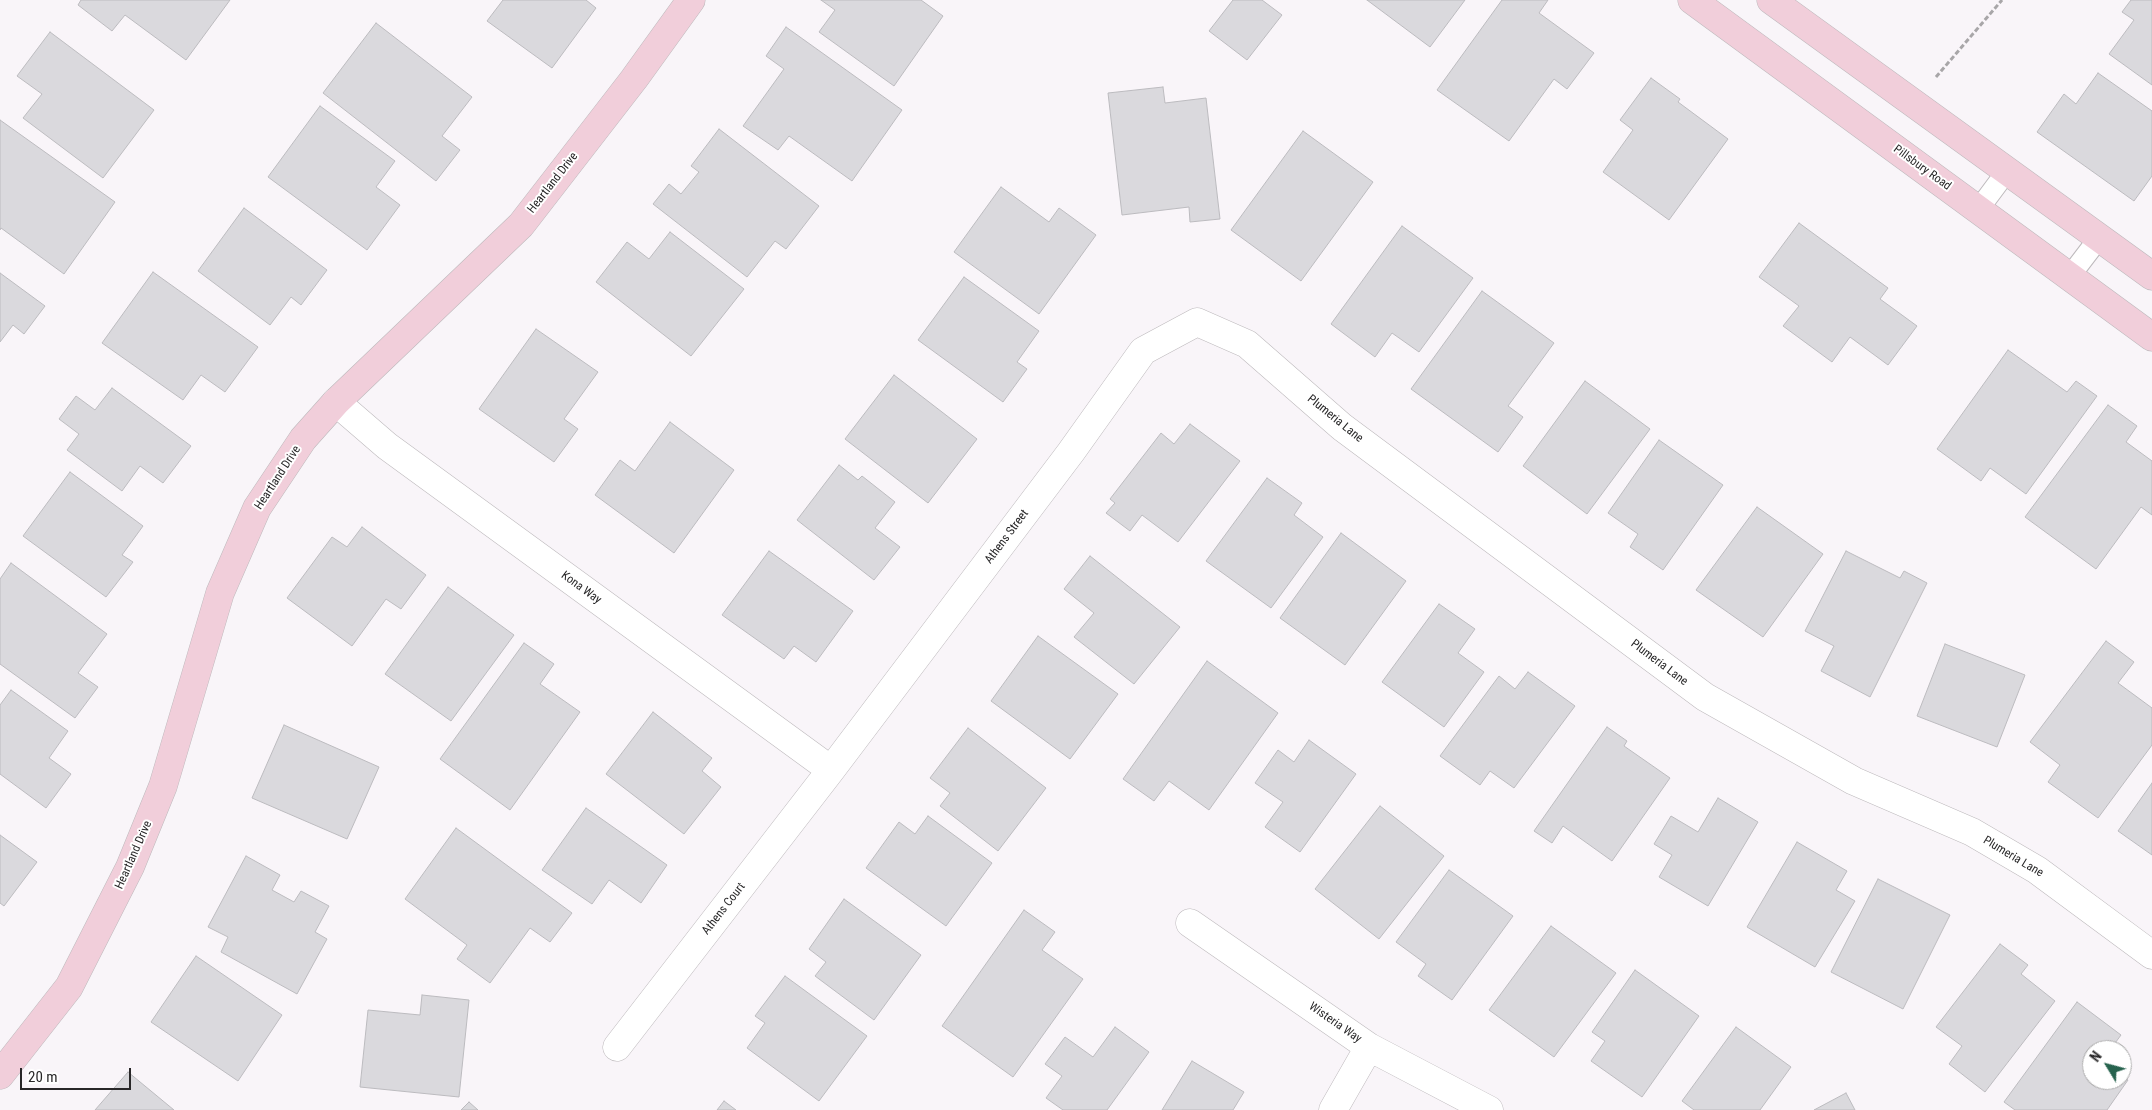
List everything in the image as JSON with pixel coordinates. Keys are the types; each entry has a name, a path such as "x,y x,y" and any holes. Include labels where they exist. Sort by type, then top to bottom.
{"street":[{"name":"Heartland Drive","path":"0,1075 69,987 130,867 163,786 220,593 253,517 303,438 336,402 521,225 634,79 691,0"},
{"name":"Pillsbury Road","path":"1692,0 2152,337"},
{"path":"1771,0 2152,276"},
{"name":"Athens Street","path":"831,770 1071,452 1143,350 1198,322"},
{"name":"Plumeria Lane","path":"1198,322 1247,344 1342,427 1705,697 1854,781 1972,832 2037,870 2152,956"},
{"name":"Kona Way","path":"336,402 387,446 831,770"},
{"name":"Athens Court","path":"618,1047 831,770"},
{"name":"Wisteria Way","path":"1190,923 1369,1047 1489,1110"},
{"path":"1333,1110 1369,1047"}],"lane":[{"path":"1978,210 2007,171"},
{"path":"2070,276 2099,238"}],"path":[{"path":"1916,105 1947,61 2002,0"}],"building":[{"path":"81,0 230,0 186,60 125,15 112,31 78,5"},
{"path":"503,0 586,0 596,8 552,68 487,21"},
{"path":"821,0 921,0 943,16 894,86 819,32 835,10"},
{"path":"1233,0 1262,0 1282,15 1247,60 1209,31"},
{"path":"1367,0 1465,0 1430,47"},
{"path":"1502,0 1548,0 1539,13 1594,53 1567,89 1554,79 1509,141 1437,90"},
{"path":"2131,0 2152,0 2152,85 2109,54 2134,20 2122,12"},
{"path":"376,23 472,97 442,136 460,150 436,181 323,93"},
{"path":"786,27 902,110 852,181 789,136 778,150 743,126 784,69 766,56"},
{"path":"50,32 154,110 103,178 23,118 42,94 17,76"},
{"path":"2098,73 2152,111 2152,176 2134,201 2037,132 2064,94 2076,104"},
{"path":"1651,78 1680,99 1678,102 1728,139 1669,220 1603,172 1633,130 1620,120"},
{"path":"1163,87 1165,103 1206,98 1220,219 1190,222 1189,207 1122,215 1108,93"},
{"path":"320,106 395,161 376,187 400,205 367,250 268,177"},
{"path":"0,120 115,202 64,274 1,228 0,230"},
{"path":"719,129 819,206 786,249 775,241 747,277 653,204 669,184 681,194 699,172 691,166"},
{"path":"1303,131 1373,182 1301,281 1231,230"},
{"path":"1001,187 1049,222 1059,208 1096,235 1039,314 954,252"},
{"path":"244,208 327,270 301,305 291,297 270,325 198,271"},
{"path":"1799,223 1888,288 1880,299 1917,326 1888,365 1850,337 1832,362 1783,326 1799,306 1759,277"},
{"path":"1402,226 1473,278 1419,352 1392,333 1375,357 1331,324"},
{"path":"670,232 744,289 691,356 596,282 627,242 649,259"},
{"path":"153,272 258,347 225,392 201,375 183,400 102,343"},
{"path":"0,273 45,306 24,334 13,325 0,342"},
{"path":"964,277 1039,331 1017,362 1027,369 1003,402 918,340"},
{"path":"1482,291 1554,343 1508,406 1523,417 1498,452 1411,389"},
{"path":"536,329 598,372 564,419 578,429 554,462 479,409"},
{"path":"2008,350 2067,392 2076,381 2097,396 2026,494 1990,468 1981,481 1937,449"},
{"path":"894,375 977,439 928,503 845,439"},
{"path":"1585,381 1650,429 1587,514 1523,466"},
{"path":"112,388 191,446 163,483 140,466 122,491 67,450 79,434 59,419 76,396 95,410"},
{"path":"2108,405 2137,426 2126,442 2152,461 2152,515 2141,507 2096,569 2025,517"},
{"path":"670,422 734,470 674,553 595,495 620,460 635,471"},
{"path":"1190,424 1240,461 1178,542 1142,515 1130,531 1106,513 1115,503 1110,499 1161,433 1174,444"},
{"path":"1659,440 1723,485 1663,570 1630,547 1638,534 1608,513"},
{"path":"839,465 858,480 862,476 895,502 875,528 900,547 874,580 797,520"},
{"path":"70,472 143,526 122,555 133,562 106,597 23,536"},
{"path":"1267,478 1302,503 1294,515 1323,537 1271,608 1206,561"},
{"path":"1757,507 1823,554 1763,637 1696,590"},
{"path":"362,527 426,575 401,609 386,599 352,646 287,598 332,537 347,547"},
{"path":"1341,533 1406,581 1345,665 1280,618"},
{"path":"769,551 853,611 816,662 794,646 784,659 722,615"},
{"path":"1846,551 1900,578 1904,571 1927,583 1870,697 1821,671 1834,646 1805,631"},
{"path":"1090,556 1180,627 1134,684 1074,637 1094,613 1064,589"},
{"path":"11,563 107,634 78,673 98,687 75,718 0,664 0,579"},
{"path":"448,587 514,635 451,721 385,674"},
{"path":"1439,604 1475,629 1458,653 1484,672 1444,727 1382,682"},
{"path":"1038,636 1118,694 1070,759 991,701"},
{"path":"2106,641 2134,662 2118,683 2152,708 2152,745 2098,818 2048,782 2060,765 2030,742"},
{"path":"524,643 554,664 540,684 580,712 510,810 440,759"},
{"path":"1945,644 2025,675 1997,747 1917,716"},
{"path":"1207,661 1278,713 1209,810 1169,781 1154,801 1123,779"},
{"path":"1528,672 1575,706 1514,788 1490,771 1480,785 1440,756 1499,676 1515,689"},
{"path":"11,690 68,731 49,758 71,774 46,808 0,774 0,705"},
{"path":"653,712 712,758 702,771 721,787 684,834 606,774"},
{"path":"284,725 379,767 347,839 252,798"},
{"path":"1607,727 1627,741 1624,746 1670,778 1612,861 1563,826 1552,843 1534,831"},
{"path":"968,728 1046,788 998,851 940,806 950,793 930,778"},
{"path":"1309,740 1356,774 1300,852 1265,827 1283,802 1255,783 1278,750 1294,762"},
{"path":"2152,783 2152,855 2118,831"},
{"path":"1718,798 1758,822 1708,906 1659,877 1672,855 1654,844 1671,816 1698,832"},
{"path":"1380,806 1444,856 1379,939 1315,889"},
{"path":"586,808 667,865 641,903 609,880 592,904 542,870"},
{"path":"928,816 992,863 946,926 866,868 899,822 915,834"},
{"path":"456,828 572,913 550,942 530,928 490,983 457,959 467,945 405,899"},
{"path":"0,835 37,862 4,906 0,903"},
{"path":"1797,842 1847,871 1836,890 1855,901 1815,967 1747,927"},
{"path":"246,856 280,875 272,890 294,902 301,891 329,906 315,932 327,939 297,994 221,952 228,937 208,927"},
{"path":"1449,870 1513,916 1452,1000 1418,976 1426,964 1396,942"},
{"path":"1878,879 1950,915 1903,1009 1831,972"},
{"path":"844,899 921,955 874,1020 815,976 826,962 809,949"},
{"path":"1024,910 1055,932 1042,950 1083,979 1013,1077 942,1026"},
{"path":"1551,926 1616,973 1554,1057 1489,1010"},
{"path":"2000,944 2028,965 2021,974 2055,1001 1985,1092 1949,1064 1962,1046 1936,1027"},
{"path":"196,956 282,1015 238,1081 151,1022"},
{"path":"1635,970 1699,1016 1642,1097 1591,1061 1605,1041 1592,1032"},
{"path":"785,976 867,1036 819,1101 747,1048 765,1023 755,1016"},
{"path":"422,995 469,1000 459,1097 360,1087 368,1010 420,1015"},
{"path":"2077,1002 2121,1035 2117,1040 2082,1040 2082,1090 2121,1090 2107,1110 2015,1110 2004,1102"},
{"path":"1115,1027 1149,1052 1107,1110 1063,1110 1046,1098 1062,1076 1045,1064 1065,1037 1093,1057"},
{"path":"1736,1027 1791,1067 1760,1110 1694,1110 1682,1101"},
{"path":"1192,1061 1244,1092 1233,1110 1162,1110"},
{"path":"128,1072 174,1110 95,1110"},
{"path":"1846,1093 1855,1110 1814,1110"},
{"path":"724,1101 736,1110 717,1110"},
{"path":"469,1102 478,1110 461,1110"}]}
